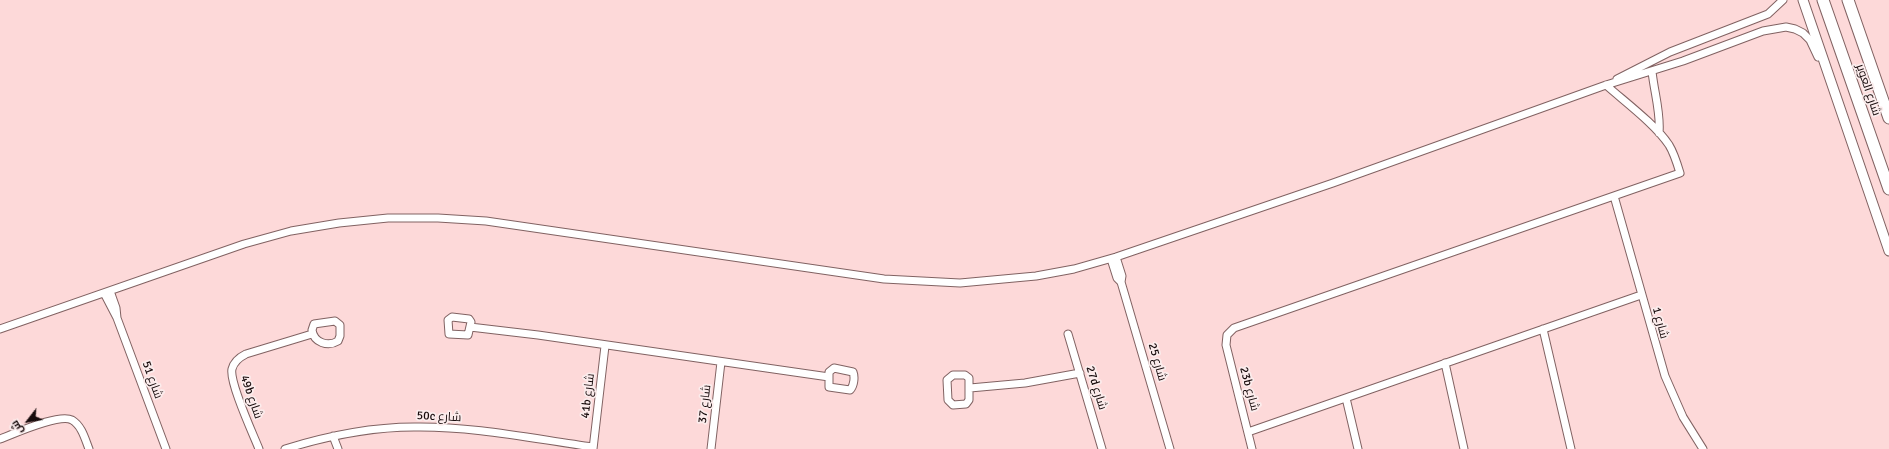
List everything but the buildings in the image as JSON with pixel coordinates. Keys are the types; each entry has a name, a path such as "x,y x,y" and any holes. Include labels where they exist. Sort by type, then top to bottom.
{"highway":[{"name":"شارع العوير","path":"1823,0 1889,189"},
{"name":"شارع العوير","path":"1848,0 1889,118"}],"main road":[{"path":"1803,0 1889,251"}],"street":[{"path":"1606,85 1670,52 1768,14 1783,0"},
{"path":"0,329 267,237 327,224 388,218 438,218 486,221 884,280 968,282 1036,276 1114,258 1763,31 1786,27 1803,33 1810,40 1822,67 1831,81"},
{"path":"1652,71 1654,95 1660,121 1659,133"},
{"path":"1606,85 1659,133 1668,144 1675,157 1680,173 1614,196"},
{"name":"شارع 1","path":"1614,196 1658,358 1669,388 1683,417 1703,449"},
{"name":"23b شارع","path":"1252,449 1226,345 1227,336 1239,326 1614,196"},
{"name":"شارع 25","path":"1114,258 1122,276 1121,282 1170,449"},
{"name":"شارع 51","path":"107,292 116,308 117,318 166,449"},
{"path":"1248,432 1641,295"},
{"path":"470,327 538,335 605,346 829,377"},
{"path":"1543,329 1571,449"},
{"name":"49b شارع","path":"258,449 231,375 235,362 246,354 312,334"},
{"name":"27d شارع","path":"1068,334 1102,449"},
{"name":"41b شارع","path":"593,448 605,346"},
{"name":"شارع 37","path":"711,449 721,362"},
{"path":"1445,363 1464,449"},
{"path":"970,388 1025,383 1080,373"},
{"path":"953,375 967,376 970,380 970,388 970,400 966,404 949,403 947,382 949,377 953,375"},
{"path":"1346,398 1358,449"},
{"path":"0,439 56,419 67,418 72,420 82,430 89,449"},
{"name":"50c شارع","path":"285,449 333,436 374,429 436,427 593,448"},
{"path":"333,436 338,449"}]}
